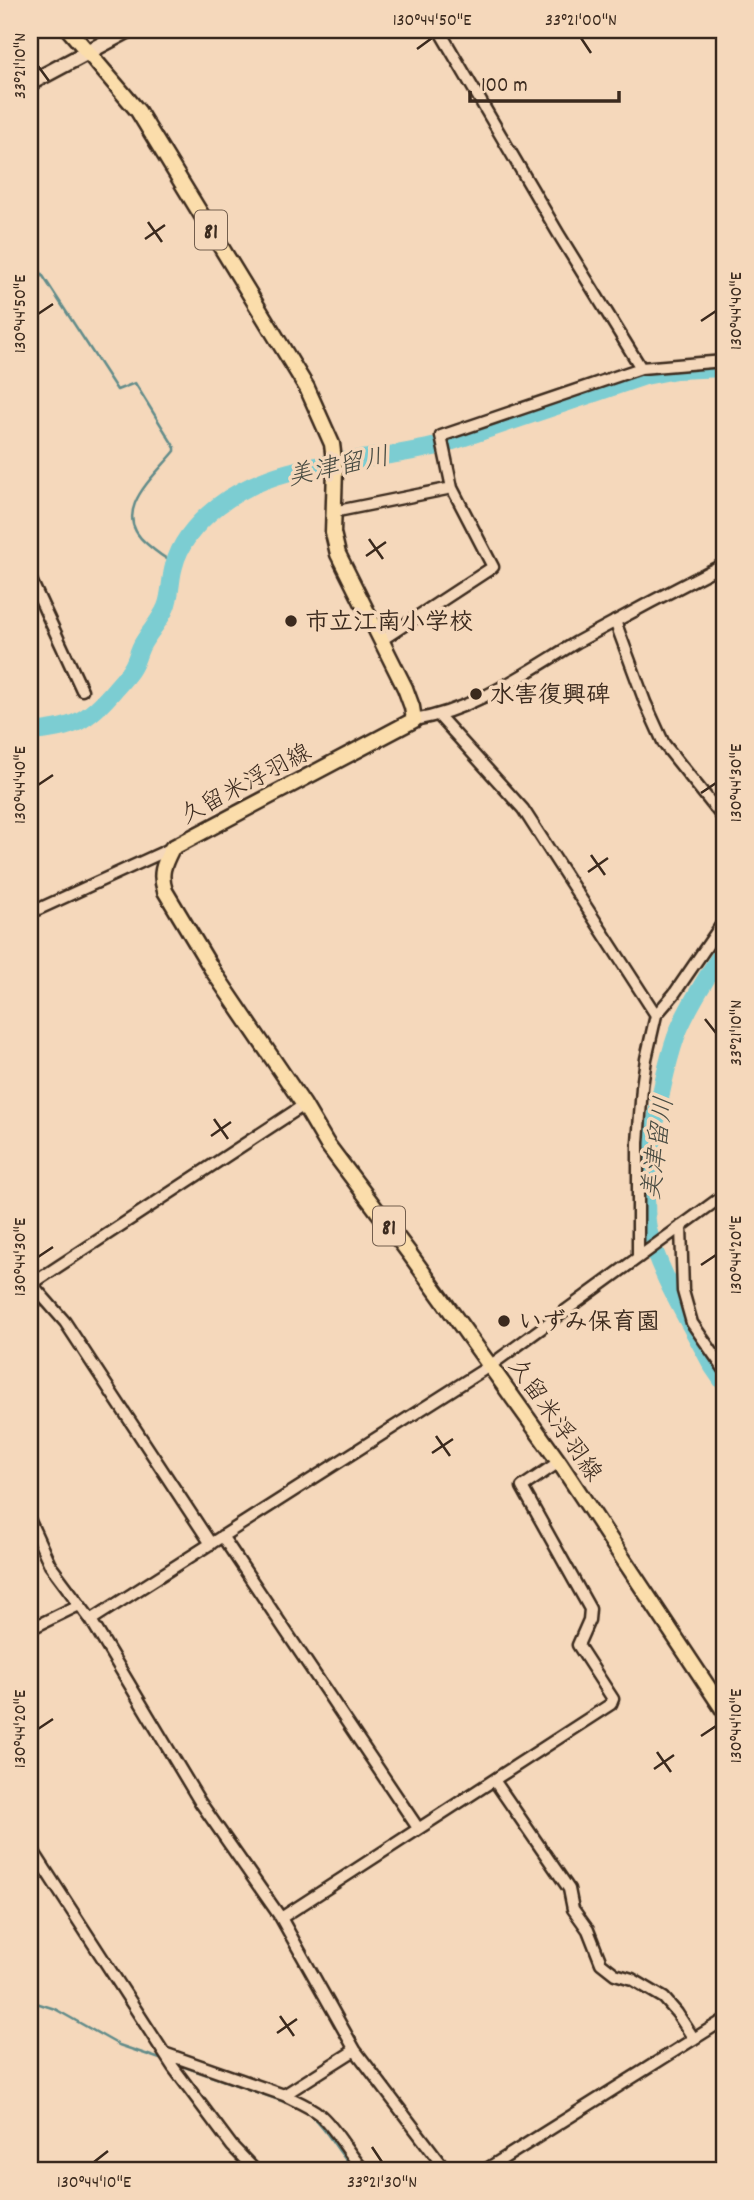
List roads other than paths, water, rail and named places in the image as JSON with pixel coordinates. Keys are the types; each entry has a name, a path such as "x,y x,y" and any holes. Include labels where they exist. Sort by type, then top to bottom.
{"main road":[{"name":"81","path":"69,30 138,111 307,388 332,444 333,533 338,554 405,688 414,720"},
{"path":"30,83 129,30"},
{"name":"久留米浮羽線","path":"414,720 172,848 162,868 161,878 165,891 213,971 304,1105 327,1144 491,1365 559,1462 724,1711"}],"street":[{"path":"439,30 641,368"},
{"path":"380,641 493,567 452,488 441,436 641,368 724,360"},
{"path":"333,512 452,488"},
{"path":"414,720 439,716 495,692 615,621 724,564"},
{"path":"30,578 82,690"},
{"path":"615,621 645,702 664,744 724,819"},
{"path":"439,716 523,809 656,1014"},
{"path":"30,913 172,848"},
{"path":"638,1257 638,1143 646,1059 656,1014 674,994 724,921"},
{"path":"211,1544 65,1322 30,1284 304,1105"},
{"path":"91,1620 491,1365 724,1195"},
{"path":"681,1226 683,1291 692,1323 724,1369"},
{"path":"281,1918 611,1704 612,1699 578,1646 589,1620 590,1609 522,1487 559,1462"},
{"path":"30,1521 50,1565 91,1620 200,1801 281,1918 355,2050 446,2170"},
{"path":"222,1536 418,1828"},
{"path":"30,1629 79,1605"},
{"path":"494,1780 569,1889 573,1909 587,1930 601,1963 664,1998 694,2039"},
{"path":"30,1846 168,2059 232,2146 255,2170"},
{"path":"485,2170 724,2020"},
{"path":"285,2095 355,2050"},
{"path":"168,2059 285,2095 317,2112 364,2170"}],"waterway":[{"path":"30,256 117,390 135,383 175,448 138,496 132,520 136,532 147,544 174,563"},
{"name":"美津留川","path":"30,732 57,729 78,722 106,700 134,665 143,643 164,612 174,566 186,540 211,512 243,490 297,470 441,445 645,376 676,370 724,368"},
{"name":"美津留川","path":"724,950 689,1008 666,1070 654,1127 646,1209 652,1244 667,1280 724,1383"},
{"path":"30,2001 55,2009 119,2045 163,2060"},
{"path":"176,2064 296,2106 316,2120 355,2170"}],"place":[{"name":"市立江南小学校","path":"291,621"},
{"name":"水害復興碑","path":"476,694"},
{"name":"いずみ保育園","path":"504,1321"}]}
